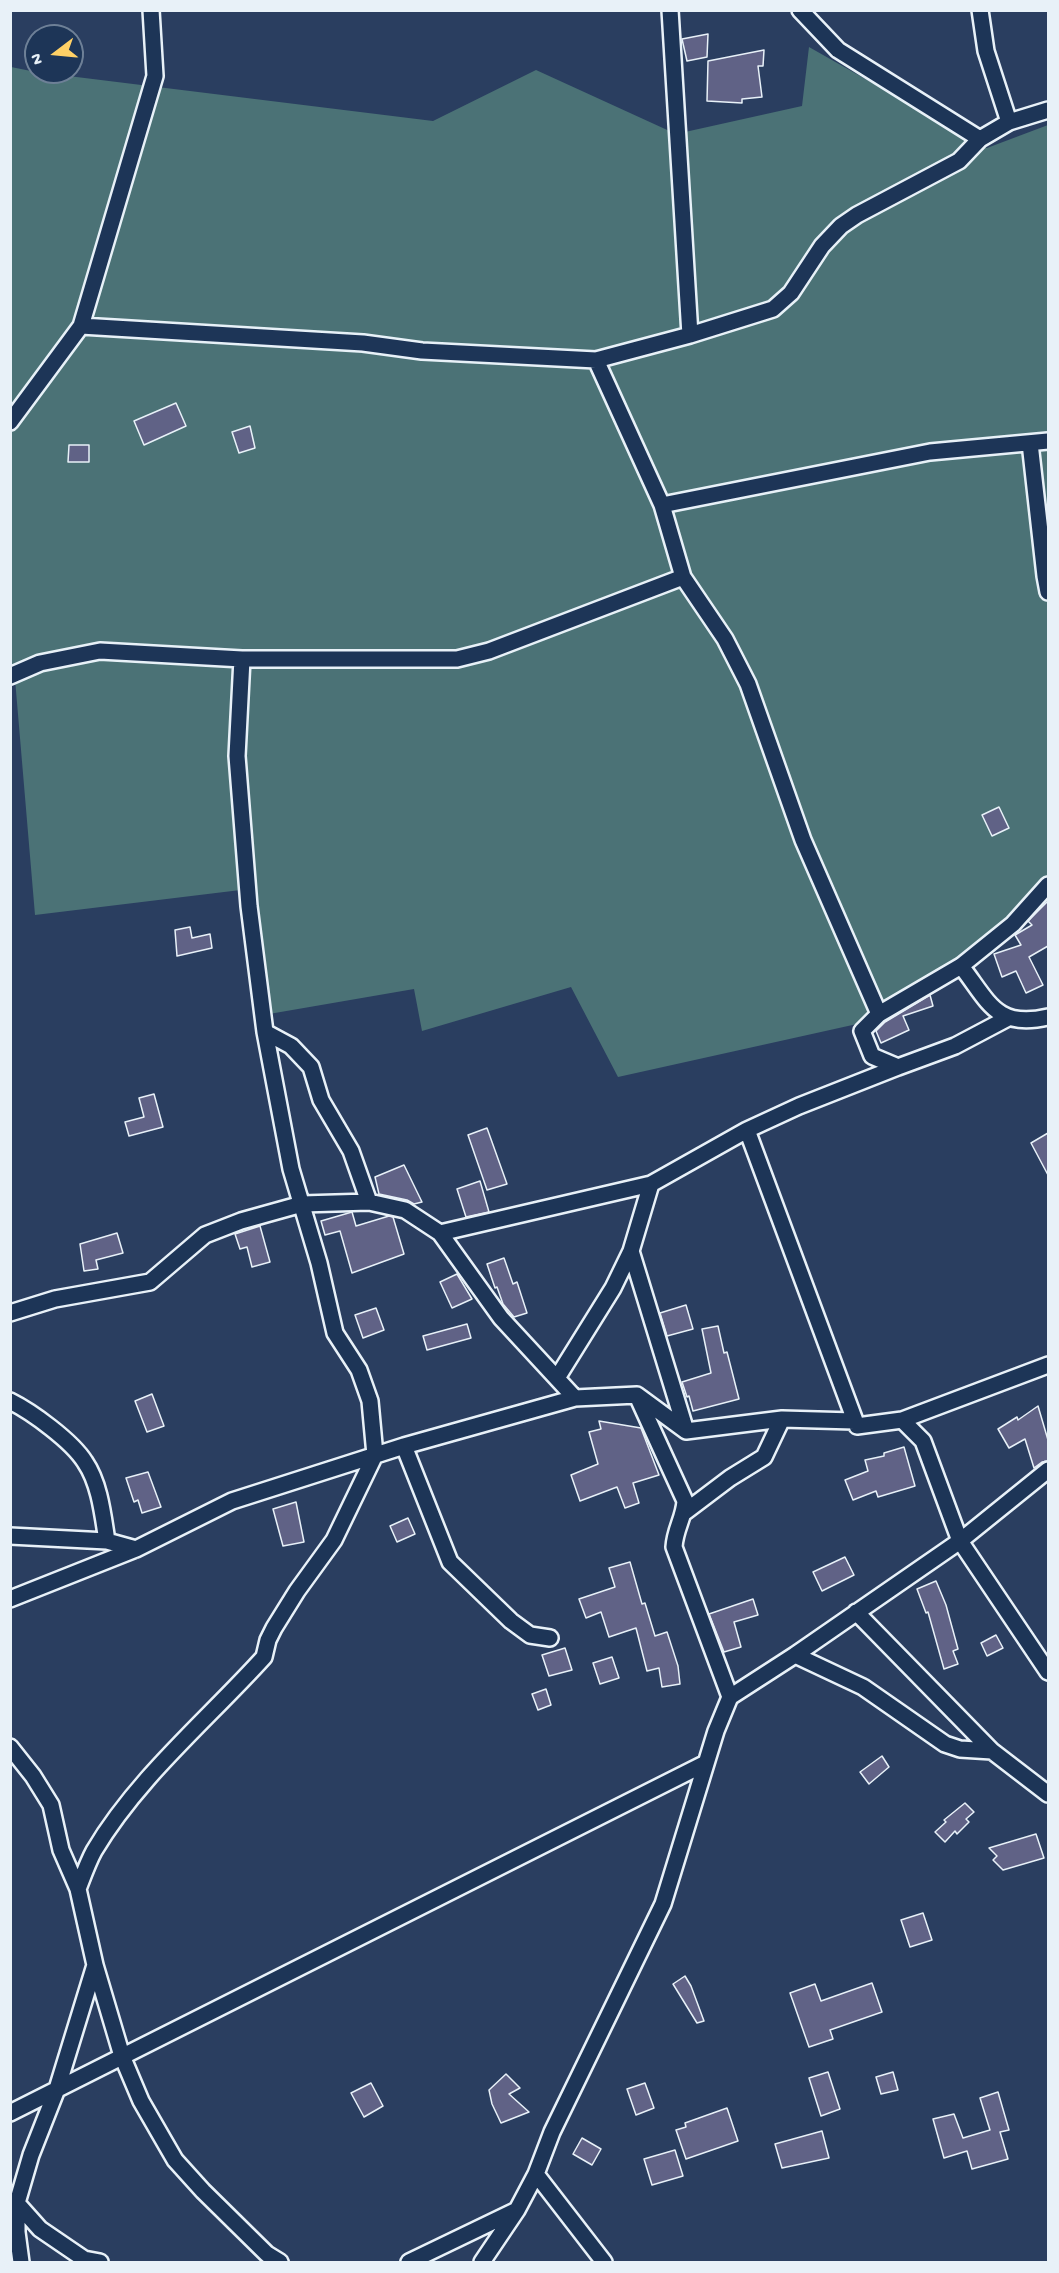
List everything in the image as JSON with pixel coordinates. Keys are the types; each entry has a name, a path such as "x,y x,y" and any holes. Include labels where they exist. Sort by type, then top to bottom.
{"street":[{"path":"10,422 81,326 155,76 151,10"},
{"path":"670,10 690,335"},
{"path":"800,10 838,50 980,139"},
{"path":"980,10 986,51 1009,122"},
{"path":"81,326 363,343 422,351 596,360 690,335 773,309 791,293 822,246 841,226 857,215 959,161 980,139 1009,122 1048,110"},
{"path":"596,360 662,505 683,577 724,639 748,684 802,840 879,1014"},
{"path":"662,505 930,452 1048,441"},
{"path":"1030,443 1048,592"},
{"path":"10,676 40,663 100,651 242,659 457,659 474,656 683,577"},
{"path":"78,1889 93,1853 112,1823 145,1784 264,1657 273,1628 334,1540 375,1455 370,1401 359,1370 335,1333 291,1169 265,1032 249,906 237,756 242,659"},
{"path":"898,1067 872,1056 862,1031 879,1014 961,966 1013,924 1048,885"},
{"path":"961,966 993,1008 1008,1018 1030,1021 1048,1017"},
{"path":"440,1233 651,1184 747,1130 799,1106 955,1046 1008,1018"},
{"path":"265,1032 291,1046 311,1068 321,1100 351,1151 369,1202"},
{"path":"747,1130 857,1426 902,1420 1048,1365"},
{"path":"557,1378 613,1288 632,1251 651,1184"},
{"path":"10,1313 54,1299 150,1282 205,1235 241,1221 302,1204 369,1202 405,1210 440,1233 501,1318 575,1398"},
{"path":"632,1251 686,1431"},
{"path":"10,1599 136,1549 232,1501 404,1446 575,1398 637,1395 686,1431 783,1419 854,1421"},
{"path":"637,1395 685,1501 685,1512 675,1533 674,1547 730,1697"},
{"path":"10,1401 38,1417 85,1461 100,1500 106,1541"},
{"path":"685,1512 730,1478 764,1457 783,1419"},
{"path":"902,1420 923,1441 960,1541 1048,1672"},
{"path":"404,1446 450,1562 511,1621 530,1635 550,1638"},
{"path":"482,2262 517,2210 536,2174 552,2133 663,1904 706,1763 730,1697 795,1656 960,1541 1048,1470"},
{"path":"10,1536 106,1541 136,1549"},
{"path":"856,1612 992,1751 1048,1794"},
{"path":"795,1656 863,1687 945,1744 960,1749 992,1751"},
{"path":"10,1747 33,1776 51,1805 61,1850 78,1889 95,1965 122,2056 141,2102 175,2160 267,2254 280,2262"},
{"path":"10,2113 706,1763"},
{"path":"21,2262 14,2200 57,2089 95,1965"},
{"path":"536,2174 604,2262"},
{"path":"14,2200 40,2229 84,2259 100,2262"},
{"path":"409,2262 517,2210"}],"green space":[{"path":"809,47 987,148 1048,125 1048,877 953,969 866,1022 618,1077 571,987 422,1031 414,989 269,1014 257,888 35,915 15,679 11,680 11,67 24,70 24,84 84,84 84,78 433,121 536,70 676,134 802,106"}],"building":[{"path":"708,34 707,57 687,61 682,39"},
{"path":"764,50 763,66 758,66 762,97 742,99 742,103 707,101 708,61"},
{"path":"176,403 186,426 144,445 134,421"},
{"path":"250,426 255,448 239,453 232,432"},
{"path":"69,445 89,445 89,462 68,462"},
{"path":"999,807 1009,828 992,836 982,815"},
{"path":"1048,901 1048,946 1029,957 1043,985 1026,993 1016,971 1002,977 994,954 1021,945 1015,935 1032,925 1028,921"},
{"path":"190,927 192,938 210,934 212,948 177,956 175,930"},
{"path":"930,995 933,1006 903,1016 909,1030 881,1043 876,1031 885,1022"},
{"path":"154,1094 163,1127 129,1136 125,1122 144,1117 139,1098"},
{"path":"487,1128 507,1184 487,1190 468,1135"},
{"path":"1048,1133 1048,1175 1031,1143"},
{"path":"404,1165 422,1202 414,1204 407,1200 379,1194 375,1177"},
{"path":"480,1181 489,1212 466,1217 457,1189"},
{"path":"352,1212 356,1226 389,1216 393,1217 404,1254 352,1273 340,1231 325,1235 321,1221"},
{"path":"260,1226 270,1262 252,1267 247,1247 240,1249 235,1234"},
{"path":"117,1233 123,1253 96,1260 98,1269 84,1271 80,1244"},
{"path":"504,1258 513,1284 517,1282 527,1313 514,1317 503,1304 487,1264"},
{"path":"457,1274 472,1299 452,1308 440,1282"},
{"path":"686,1305 693,1329 667,1336 660,1313"},
{"path":"376,1308 384,1330 363,1338 355,1315"},
{"path":"467,1324 471,1338 427,1350 423,1336"},
{"path":"718,1326 739,1399 693,1411 682,1382 711,1373 702,1329"},
{"path":"152,1394 164,1426 147,1432 135,1401"},
{"path":"1038,1406 1048,1440 1048,1461 1034,1468 1025,1439 1009,1448 998,1429 1017,1417 1018,1420"},
{"path":"599,1421 641,1428 659,1475 633,1483 639,1503 625,1508 617,1487 580,1501 571,1475 598,1464 589,1432 601,1429"},
{"path":"904,1447 915,1486 878,1497 876,1491 853,1500 845,1480 868,1471 865,1460 884,1456 884,1453"},
{"path":"148,1472 161,1507 142,1513 138,1500 134,1502 126,1478"},
{"path":"296,1502 304,1542 283,1546 273,1509"},
{"path":"408,1518 415,1534 397,1542 390,1526"},
{"path":"845,1557 854,1575 822,1591 813,1572"},
{"path":"630,1562 642,1604 645,1603 655,1636 667,1632 678,1666 680,1684 662,1687 659,1668 647,1671 636,1628 609,1637 601,1612 586,1618 579,1599 615,1587 609,1568"},
{"path":"936,1581 946,1605 958,1649 953,1651 958,1664 944,1669 928,1612 926,1613 917,1589"},
{"path":"753,1599 758,1615 734,1622 741,1647 724,1652 709,1614"},
{"path":"996,1635 1003,1648 987,1656 981,1643"},
{"path":"565,1648 572,1670 549,1676 542,1655"},
{"path":"612,1657 619,1678 600,1684 593,1663"},
{"path":"546,1689 551,1705 538,1710 532,1694"},
{"path":"882,1756 889,1767 869,1784 860,1772"},
{"path":"965,1803 974,1812 966,1819 969,1822 957,1834 955,1831 945,1842 935,1832 946,1822 944,1820"},
{"path":"1036,1834 1044,1858 1003,1870 993,1860 997,1856 989,1848"},
{"path":"923,1913 932,1940 910,1947 901,1920"},
{"path":"685,1976 704,2021 697,2023 673,1984"},
{"path":"872,1983 882,2012 830,2030 833,2039 809,2047 790,1993 815,1984 821,2001"},
{"path":"828,2072 840,2109 821,2116 809,2078"},
{"path":"893,2072 898,2090 881,2094 876,2077"},
{"path":"506,2074 520,2088 509,2094 529,2112 501,2123 492,2104 489,2090"},
{"path":"371,2083 383,2106 364,2117 351,2093"},
{"path":"645,2083 654,2108 636,2115 627,2089"},
{"path":"998,2092 1009,2130 1000,2132 1008,2159 972,2169 967,2151 944,2158 933,2119 954,2114 963,2138 990,2130 980,2098"},
{"path":"727,2108 738,2141 686,2159 676,2130 686,2127 685,2123"},
{"path":"822,2131 829,2158 782,2168 775,2144"},
{"path":"582,2138 601,2149 592,2165 573,2154"},
{"path":"675,2150 683,2176 652,2185 644,2159"}]}
